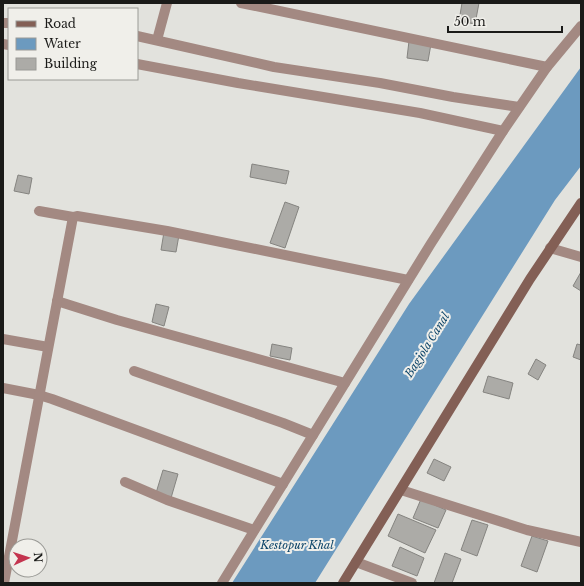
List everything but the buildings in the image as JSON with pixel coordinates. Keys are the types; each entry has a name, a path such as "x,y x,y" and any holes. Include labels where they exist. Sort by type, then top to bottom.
{"street":[{"path":"156,40 167,3"},
{"path":"241,3 547,67"},
{"path":"222,583 408,280 503,131 547,67 581,26"},
{"path":"138,36 274,67 380,83 453,97 519,107"},
{"path":"138,64 238,83 420,113 503,131"},
{"path":"342,583 550,248 581,203"},
{"path":"39,211 166,231 408,280"},
{"path":"4,583 73,217"},
{"path":"550,248 581,257"},
{"path":"57,301 117,320 345,383"},
{"path":"3,339 48,347"},
{"path":"134,371 270,418 313,435"},
{"path":"3,388 39,395 283,484"},
{"path":"125,482 168,500 254,530"},
{"path":"401,490 527,530 581,542"},
{"path":"356,562 412,583"}],"water":[{"name":"Kestopur Khal","path":"581,67 581,166 555,200 315,583 232,583 409,304"}],"water label":[{"name":"Bagjola Canal","path":"427,345"}]}
